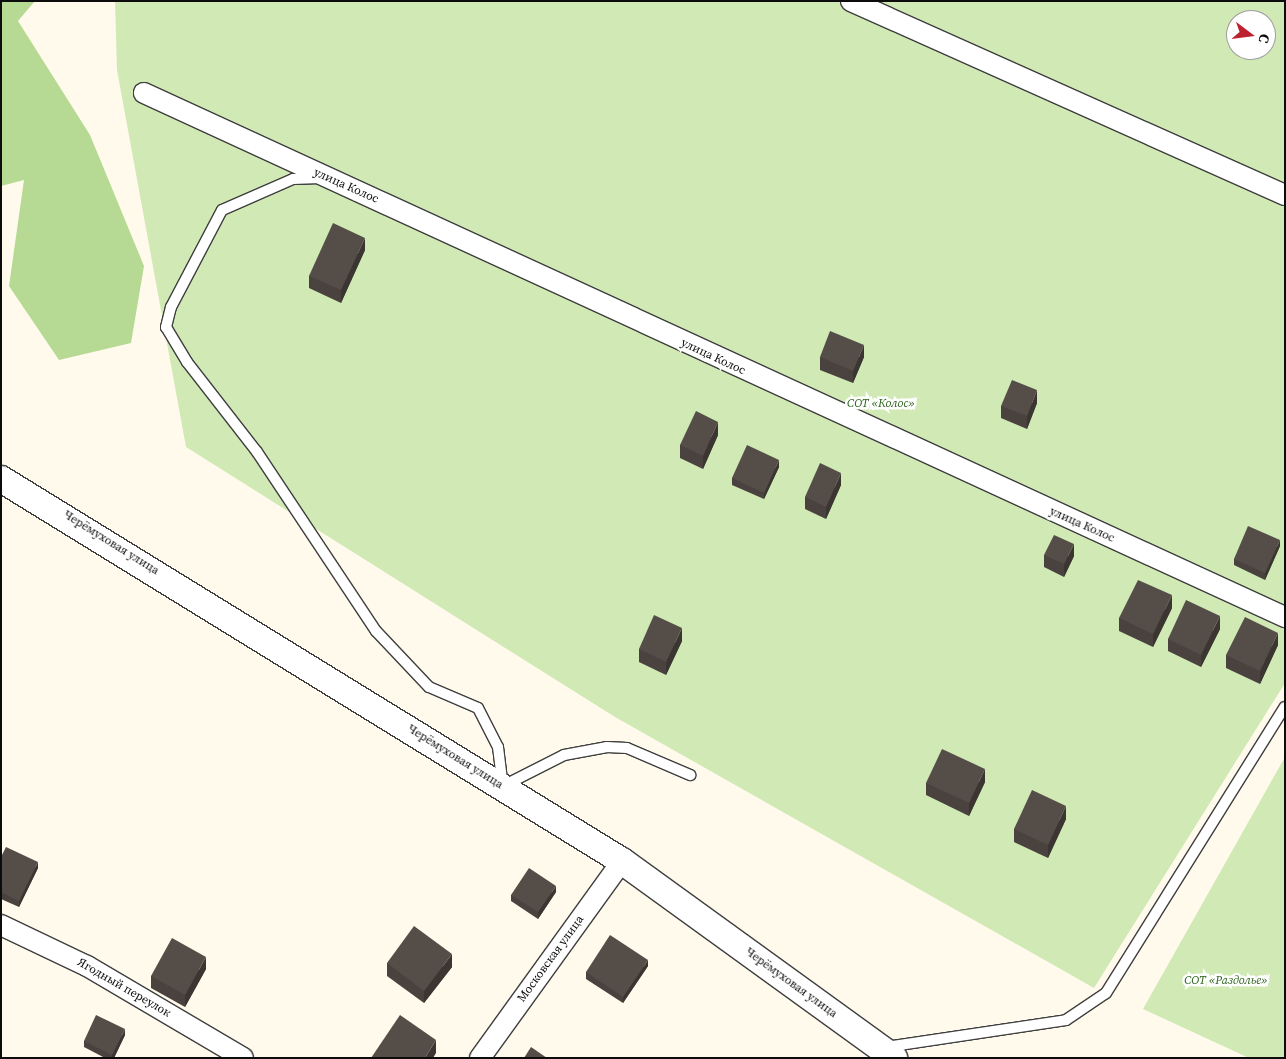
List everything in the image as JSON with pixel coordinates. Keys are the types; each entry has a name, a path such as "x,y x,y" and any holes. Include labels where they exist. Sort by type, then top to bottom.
{"street":[{"path":"851,1 1285,195"},
{"name":"улица Колос","path":"144,93 1285,617"},
{"name":"Черёмуховая улица","path":"1,479 503,786 622,861 887,1053"},
{"name":"Московская улица","path":"480,1058 622,861"},
{"name":"Ягодный переулок","path":"1,925 87,966 243,1058"}],"lane":[{"path":"329,178 293,179 222,210 170,307 166,328 376,631 429,687 478,708 498,747 503,786 564,755 607,747 627,748 690,775"},
{"path":"887,1053 1066,1020 1106,992 1285,707"}],"green space":[{"path":"1,1 35,1 18,21 90,135 144,266 131,343 59,360 9,286 24,180 1,186"},
{"name":"СОТ «Колос»","path":"115,1 1285,1 1285,683 1094,988 615,717 186,447 117,70"},
{"name":"СОТ «Раздолье»","path":"1285,757 1285,1058 1249,1058 1143,1009"}],"building":[{"path":"333,223 365,238 341,290 309,276"},
{"path":"830,331 864,345 853,371 820,357"},
{"path":"1012,380 1037,390 1027,416 1001,406"},
{"path":"696,411 718,422 703,456 680,445"},
{"path":"747,445 779,460 764,493 732,478"},
{"path":"820,463 841,473 826,507 805,497"},
{"path":"1248,526 1280,540 1265,573 1234,559"},
{"path":"1054,535 1074,544 1064,564 1044,555"},
{"path":"1138,580 1172,595 1153,634 1119,618"},
{"path":"1186,600 1220,616 1201,655 1168,639"},
{"path":"654,615 682,628 666,662 639,649"},
{"path":"1245,617 1278,633 1260,671 1226,655"},
{"path":"942,749 985,769 969,803 926,783"},
{"path":"1032,790 1066,806 1048,845 1014,829"},
{"path":"6,847 38,862 19,901 1,892 1,857"},
{"path":"529,868 556,886 538,912 511,895"},
{"path":"414,926 452,954 424,991 387,963"},
{"path":"610,935 648,960 623,997 586,972"},
{"path":"172,938 206,957 185,995 151,976"},
{"path":"96,1015 125,1029 112,1055 84,1041"},
{"path":"400,1015 436,1040 425,1058 371,1058"},
{"path":"531,1047 547,1058 524,1058"}]}
